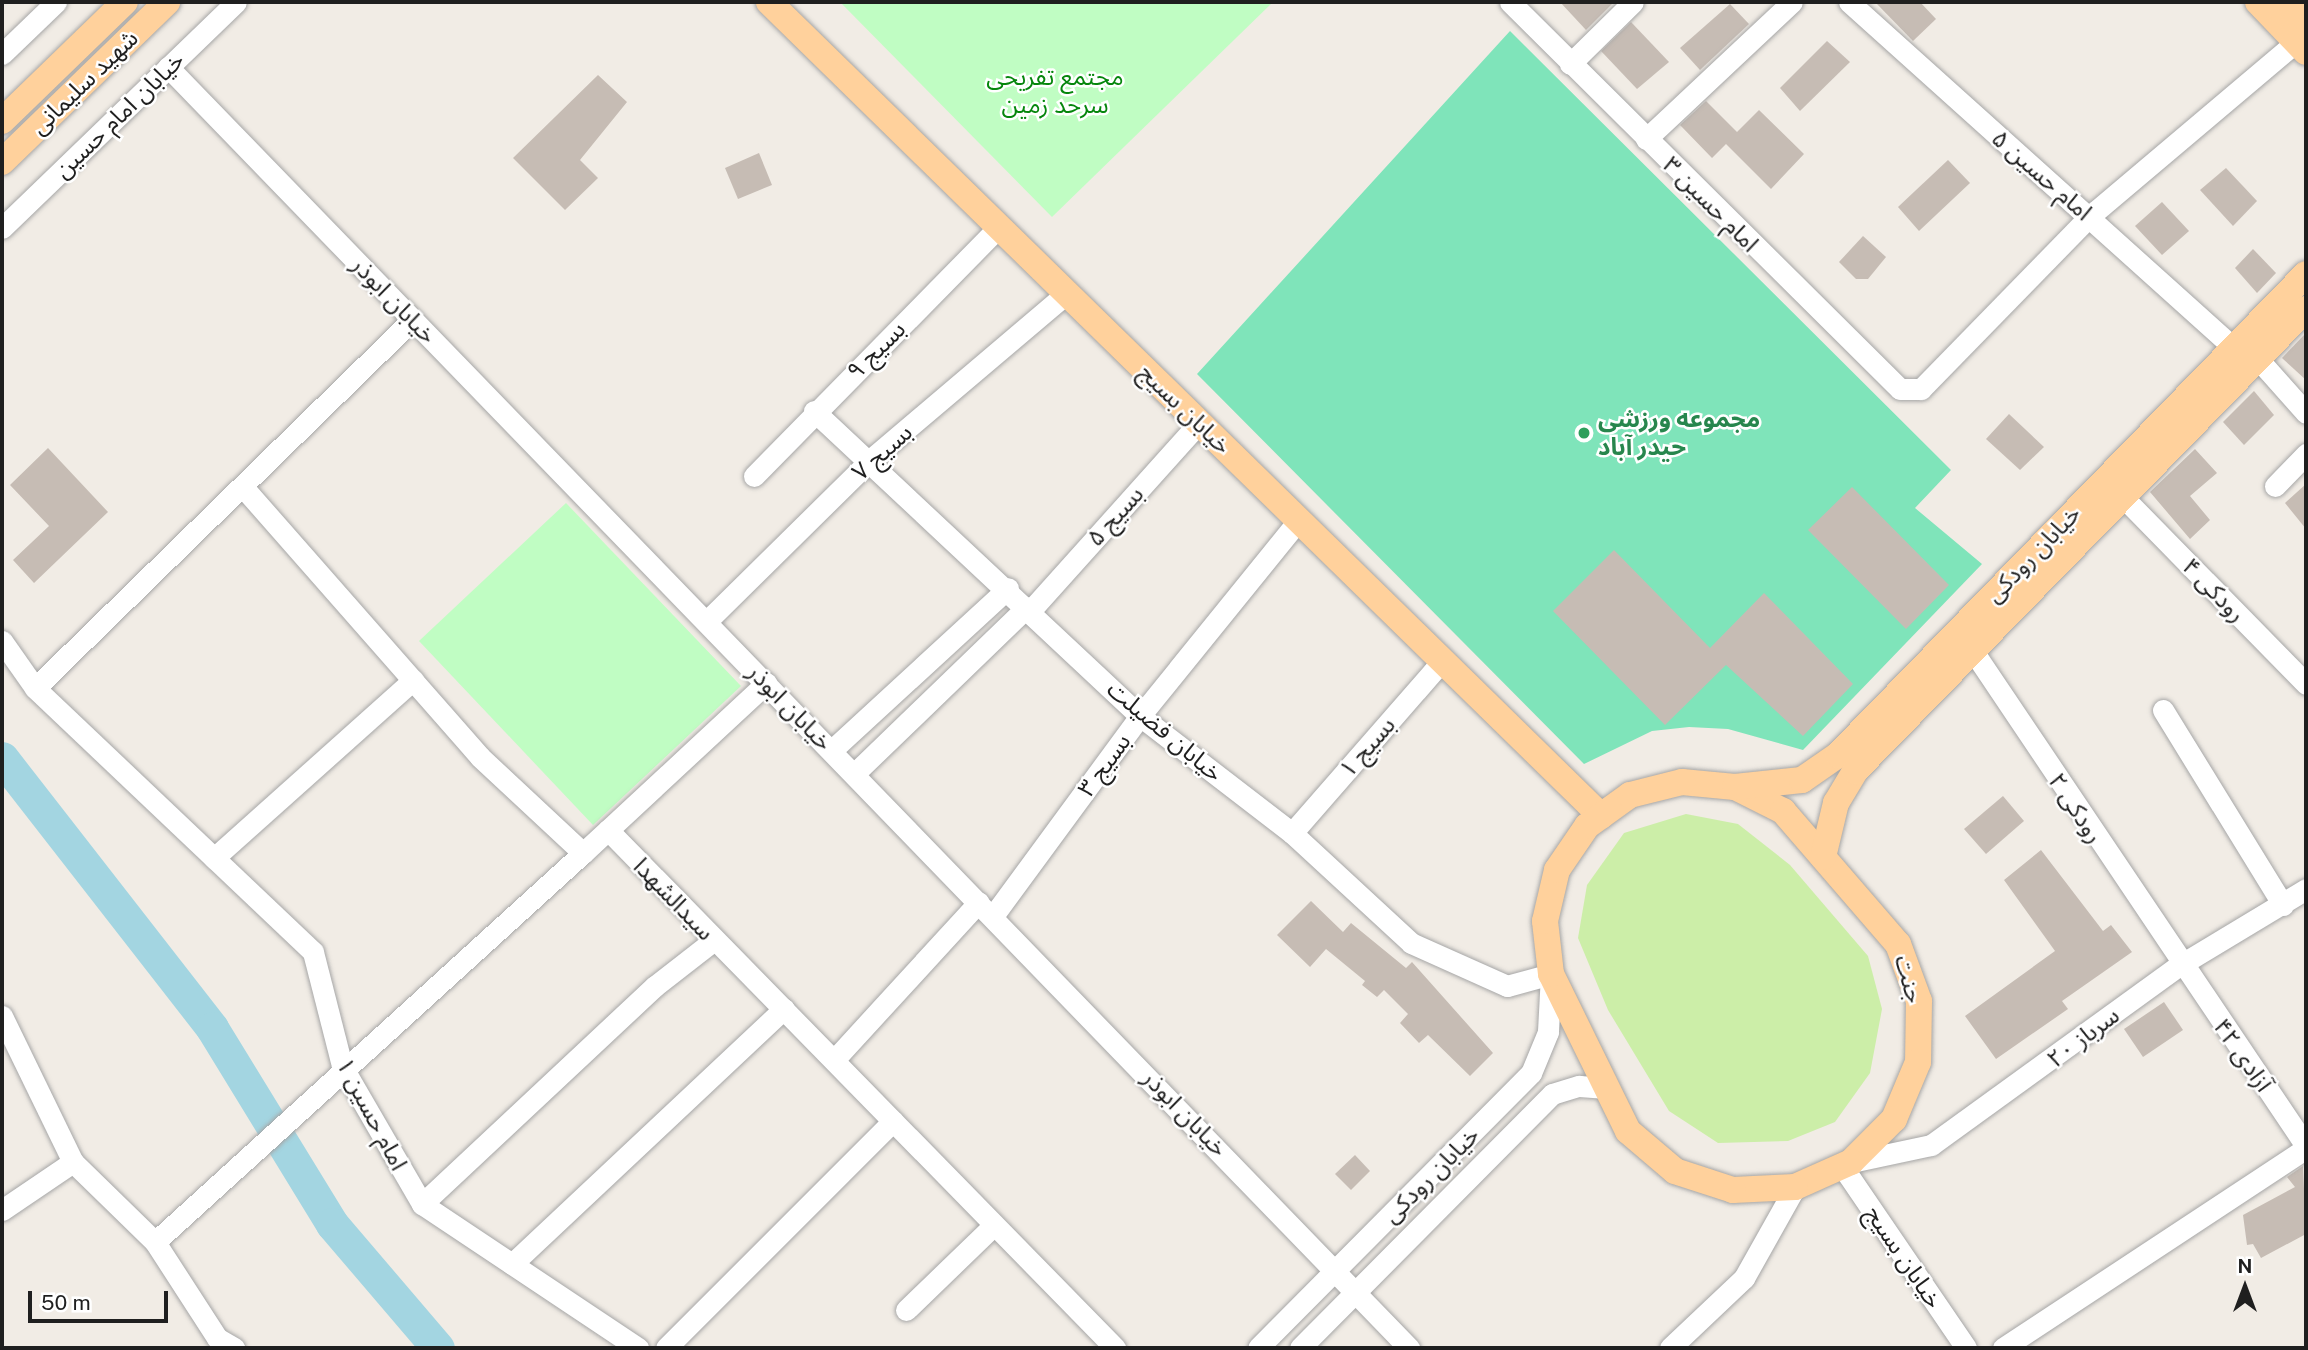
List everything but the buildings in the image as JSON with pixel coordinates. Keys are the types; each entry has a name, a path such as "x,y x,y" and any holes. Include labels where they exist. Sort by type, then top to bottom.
{"main road":[{"name":"شهید سلیمانی","path":"2,121 125,2"},
{"name":"شهید سلیمانی","path":"2,162 167,2"},
{"name":"خیابان بسیج","path":"769,2 1601,816"},
{"path":"2258,2 2303,37"},
{"path":"2290,2 2303,37"},
{"name":"خیابان رودکی","path":"1823,857 1836,803 1855,771 2123,497 2246,354 2306,274"},
{"name":"خیابان رودکی","path":"1735,787 1801,780 1838,755 2246,354 2306,309"},
{"name":"جنت","path":"1682,782 1735,787 1783,811 1899,944 1919,1001 1913,1074 1894,1119 1847,1164 1795,1187 1733,1190 1675,1171 1628,1131 1551,974 1545,922 1557,870 1601,816 1630,795 1682,782"}],"street":[{"path":"2,54 56,2"},
{"name":"خیابان امام حسین","path":"2,228 236,2"},
{"name":"امام حسین ۳","path":"1510,2 1900,389 1921,389 2090,216"},
{"path":"1570,64 1633,2"},
{"path":"1646,139 1792,2"},
{"name":"امام حسین ۵","path":"1849,2 2246,354 2306,413"},
{"path":"2090,216 2303,37"},
{"name":"خیابان ابوذر","path":"168,67 1337,1270 1409,1348"},
{"name":"بسیج ۹","path":"754,475 814,411 999,227"},
{"name":"بسیج ۷","path":"706,621 870,460 1067,293"},
{"path":"35,688 413,319"},
{"name":"خیابان فضیلت","path":"814,411 1008,588 1140,716 1292,833 1411,943 1507,986 1551,974"},
{"name":"بسیج ۵","path":"855,774 1029,608 1199,423"},
{"path":"2274,486 2306,454"},
{"path":"243,487 480,757 583,853"},
{"name":"رودکی ۴","path":"2123,497 2306,684"},
{"name":"بسیج ۳","path":"834,1060 986,909 1298,520"},
{"path":"832,750 1008,588"},
{"name":"امام حسین ۱","path":"2,641 35,688 313,952 342,1066 422,1204 638,1348"},
{"name":"رودکی ۲","path":"1973,651 2180,965"},
{"name":"بسیج ۱","path":"1292,833 1442,661"},
{"path":"214,858 413,680"},
{"path":"155,1242 342,1066 583,853 766,683"},
{"path":"2164,710 2283,905"},
{"name":"سیدالشهدا","path":"608,830 1115,1348"},
{"name":"سرباز ۲۰","path":"1847,1164 1931,1145 2180,965 2306,889"},
{"path":"422,1204 655,986 714,940"},
{"name":"آزادی ۴۲","path":"2180,965 2306,1147"},
{"name":"خیابان رودکی","path":"1258,1348 1531,1073 1548,1032 1551,974"},
{"path":"512,1264 784,1009"},
{"path":"2,1016 8,1052 73,1162 155,1242 218,1345"},
{"name":"خیابان رودکی","path":"1300,1348 1552,1094 1579,1086 1607,1088"},
{"path":"666,1348 893,1121"},
{"path":"2003,1348 2306,1147"},
{"path":"2,1210 73,1162"},
{"name":"خیابان بسیج","path":"1847,1164 1966,1348"},
{"path":"1670,1348 1744,1278 1795,1187"},
{"path":"906,1310 994,1225"}],"green space":[{"name":"مجتمع تفریحی سرحد زمین","path":"840,2 1273,2 1052,217"},
{"name":"مجموعه ورزشی حیدر آباد","path":"1510,31 1951,470 1915,508 1982,564 1803,750 1728,729 1689,727 1652,731 1584,764 1197,374"},
{"path":"566,503 741,686 593,825 419,641"},
{"path":"1686,814 1738,824 1790,865 1868,956 1882,1009 1870,1073 1835,1122 1788,1141 1718,1143 1669,1111 1608,1010 1578,938 1587,885 1624,833"}],"waterway":[{"path":"2,758 212,1028 332,1224 438,1348"}],"place":[{"name":"مجموعه ورزشی حیدر آباد","path":"1584,433"}]}
